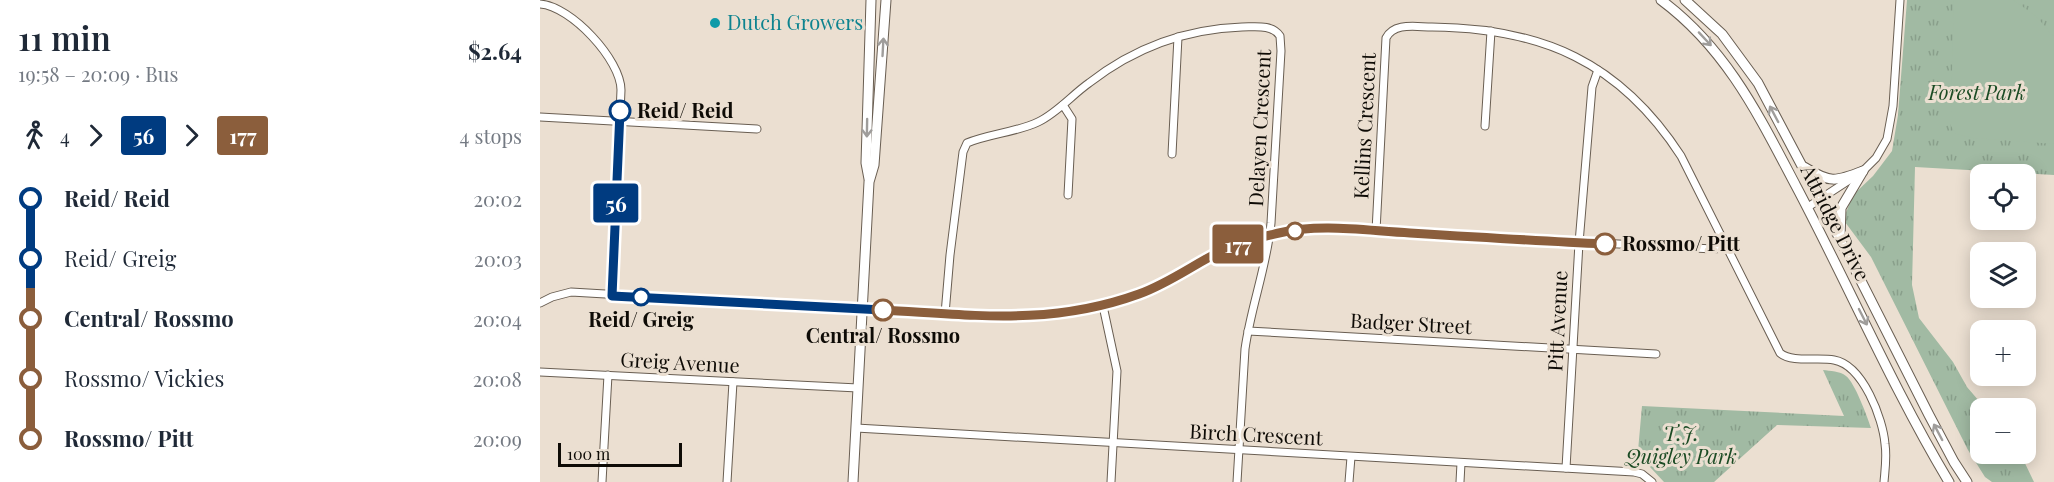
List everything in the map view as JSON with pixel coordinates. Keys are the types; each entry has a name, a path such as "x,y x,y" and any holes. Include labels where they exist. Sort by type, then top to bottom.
{"main road":[{"path":"853,482 869,182 866,163 871,0"},
{"path":"869,182 874,165 886,0"},
{"name":"Attridge Drive","path":"1661,0 1676,11 1709,44 1737,79 1761,119 1808,207 1903,399 1949,482"},
{"name":"Attridge Drive","path":"1685,0 1722,34 1758,82 1929,415 1967,482"},
{"path":"1802,165 1823,179 1832,181 1863,171"},
{"path":"1840,240 1841,208 1863,171"}],"street":[{"path":"1808,207 1863,171 1876,158 1887,139 1893,106 1900,0"},
{"path":"540,4 561,10 573,17 615,65 621,84 612,296"},
{"name":"Delayen Crescent","path":"945,314 963,152 967,143 1037,122 1119,62 1153,44 1205,30 1243,27 1272,29 1280,36 1281,62 1269,236"},
{"name":"Kellins Crescent","path":"1376,231 1386,38 1389,32 1396,28 1406,27 1467,28 1541,42 1569,53 1598,70 1640,103 1681,156 1725,248 1780,353 1789,359 1836,360 1850,367 1859,377 1883,431 1886,452 1884,482"},
{"path":"1485,126 1491,31"},
{"path":"1172,154 1178,37"},
{"name":"Pitt Avenue","path":"1566,468 1579,243 1592,87 1598,70"},
{"path":"1063,105 1071,119 1068,195"},
{"path":"540,117 757,129"},
{"path":"540,303 571,292 945,314 1020,317 1066,313 1103,306 1157,286 1228,248 1269,236 1305,230 1376,231 1579,243 1725,248"},
{"path":"1237,482 1248,331 1269,236"},
{"path":"1103,306 1117,371 1111,482"},
{"name":"Badger Street","path":"1248,331 1656,354"},
{"path":"540,372 608,375"},
{"name":"Greig Avenue","path":"602,482 608,375 858,388"},
{"path":"727,482 733,382"},
{"name":"Birch Crescent","path":"856,428 1634,472 1642,474 1652,482"},
{"path":"1349,482 1351,457"},
{"path":"1460,482 1461,463"}],"green space":[{"name":"Forest Park","path":"1907,0 2054,0 2054,175 2036,174 2036,164 1970,164 1970,170 1915,167 1912,285 1919,318 1953,362 1967,387 1976,398 1970,398 1970,453 1871,257 1845,222 1845,215 1853,195 1873,176 1892,151 1898,115"},
{"path":"1954,0 2013,0 2036,16 2054,37 2054,144 1973,138 1956,134 1951,126"},
{"name":"T.J. Quigley Park","path":"1823,370 1846,376 1853,385 1871,428 1777,425 1714,482 1664,482 1650,467 1637,462 1642,406 1844,416"},
{"name":"Forest Park","path":"1977,464 2025,464 2034,482 1992,482 1985,477"}],"bus line":[{"name":"56","path":"620,111 612,296 883,310"},
{"name":"177","path":"883,310 1004,317 1038,316 1075,311 1139,294 1175,278 1228,248 1245,242 1280,233 1305,230 1376,231 1605,244"}],"place":[{"name":"Dutch Growers","path":"715,23"},
{"name":"Reid/ Reid","path":"620,111"},
{"name":"Rossmo/ Pitt","path":"1605,244"},
{"name":"Reid/ Greig","path":"641,297"},
{"name":"Central/ Rossmo","path":"883,310"}]}
